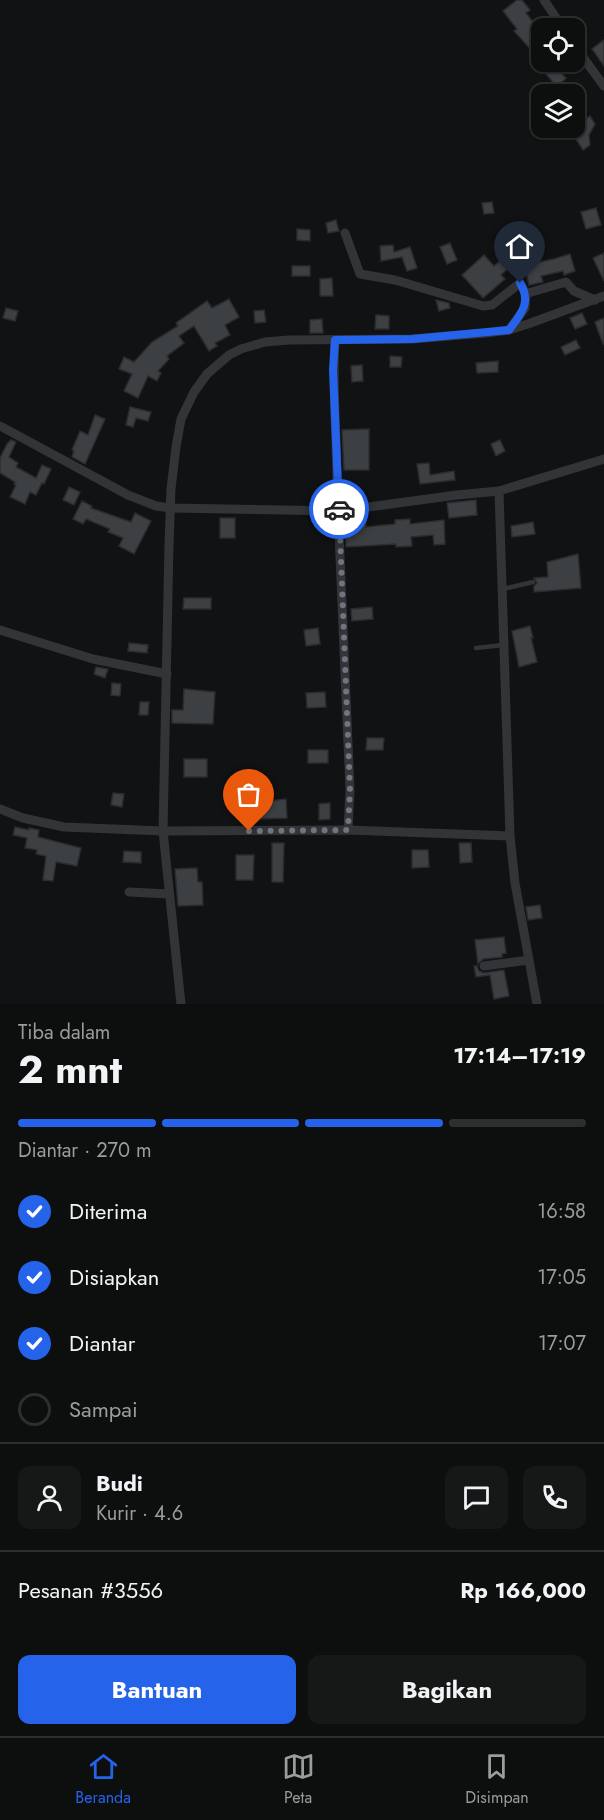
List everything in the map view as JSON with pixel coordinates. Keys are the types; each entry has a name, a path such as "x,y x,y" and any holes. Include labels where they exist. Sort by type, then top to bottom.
{"street":[{"path":"544,0 556,18"},
{"path":"585,60 604,86"},
{"path":"345,233 354,253 358,271 363,275 395,280 483,306 492,305 520,283 526,294 525,308 509,330"},
{"path":"526,294 566,282 574,291 599,298"},
{"path":"181,1004 163,831 173,470 182,419 194,392 207,374 229,355 265,342 412,339 509,330 599,298"},
{"path":"335,340 333,370 350,790 348,830"},
{"path":"0,426 128,495 156,506 171,508 339,511 499,491 604,459"},
{"path":"499,491 510,836 515,883 537,1004"},
{"path":"0,630 93,659 167,674"},
{"path":"0,809 23,818 64,827 163,831 348,830 510,836"},
{"path":"129,892 169,894"},
{"path":"484,966 529,960"}],"lane":[{"path":"503,589 533,582"},
{"path":"476,648 503,645"}],"building":[{"path":"517,0 522,0 530,10 526,13 531,20 531,50 514,31 517,29 503,11"},
{"path":"604,40 604,66 592,49"},
{"path":"560,72 566,78 560,84 554,84 546,74"},
{"path":"590,116 595,124 589,135 590,145 583,150 575,138 585,138 585,120"},
{"path":"492,202 494,213 484,214 482,203"},
{"path":"596,208 601,225 586,229 581,212"},
{"path":"336,220 339,231 328,233 326,223"},
{"path":"297,229 310,230 310,241 297,240"},
{"path":"450,243 457,260 447,264 440,247"},
{"path":"393,245 394,252 410,247 417,268 407,271 402,257 381,261 380,246"},
{"path":"511,251 518,260 501,275 505,279 483,298 462,275 484,255 494,266"},
{"path":"604,253 604,281 593,258"},
{"path":"570,254 575,271 564,275 563,271 541,276 543,282 529,285 523,260 538,257 539,262"},
{"path":"292,266 310,266 310,276 292,276"},
{"path":"332,278 333,296 320,296 320,279"},
{"path":"229,299 239,317 225,325 230,335 215,343 217,346 209,351 194,326 179,336 184,343 167,356 169,359 158,371 161,373 157,381 148,376 138,398 124,391 132,374 119,369 124,357 134,362 152,342 178,326 176,323 207,301 212,308"},
{"path":"436,300 449,303 450,308 439,311"},
{"path":"6,308 18,311 15,321 3,318"},
{"path":"264,310 266,322 255,323 254,311"},
{"path":"582,313 587,324 575,329 570,318"},
{"path":"376,315 389,316 389,329 375,329"},
{"path":"604,318 604,344 603,344 595,322"},
{"path":"322,319 323,333 310,333 310,320"},
{"path":"576,340 580,348 565,355 561,347"},
{"path":"390,356 402,357 401,367 390,367"},
{"path":"498,361 498,372 477,373 476,363"},
{"path":"362,365 363,381 352,382 351,366"},
{"path":"130,407 151,412 148,421 136,418 133,427 126,425"},
{"path":"95,415 105,419 85,464 72,457 74,451 72,450 80,431 88,435"},
{"path":"369,429 369,470 344,470 342,430"},
{"path":"11,440 16,442 9,457 18,463 16,467 36,478 42,465 51,469 36,495 30,492 25,504 10,497 16,485 15,482 0,473 0,458"},
{"path":"500,440 505,451 496,456 491,444"},
{"path":"429,463 430,475 454,471 455,480 420,484 417,464"},
{"path":"69,487 80,492 74,505 63,500"},
{"path":"355,493 355,502 345,503 344,494"},
{"path":"476,500 477,515 449,518 447,503"},
{"path":"82,501 92,506 91,508 131,522 135,513 151,521 134,554 119,546 123,538 108,532 110,529 86,519 83,524 73,519"},
{"path":"220,518 235,518 235,538 220,538"},
{"path":"410,519 410,524 444,520 445,544 434,545 433,535 411,537 412,546 396,547 396,544 346,547 345,523 366,521 366,527 395,524 395,520"},
{"path":"533,522 535,534 512,537 511,526"},
{"path":"578,554 581,588 534,592 534,586 537,583 534,578 548,577 547,562"},
{"path":"184,598 211,598 211,609 183,609"},
{"path":"372,607 373,619 352,621 351,609"},
{"path":"530,626 537,662 519,667 512,631"},
{"path":"318,628 320,644 306,646 304,630"},
{"path":"129,643 148,645 147,653 128,651"},
{"path":"96,667 108,669 105,678 94,674"},
{"path":"112,683 121,684 120,696 111,695"},
{"path":"184,689 215,692 213,724 172,723 172,710 183,710"},
{"path":"325,692 326,707 307,708 306,693"},
{"path":"140,702 149,702 148,715 139,715"},
{"path":"367,738 384,738 383,750 366,750"},
{"path":"308,750 328,750 328,763 308,763"},
{"path":"184,759 207,759 207,777 184,777"},
{"path":"113,793 124,794 122,807 111,805"},
{"path":"286,799 287,818 253,819 252,803"},
{"path":"330,803 330,819 319,820 319,804"},
{"path":"15,827 39,830 38,837 81,848 77,866 56,862 53,881 43,880 46,856 36,854 37,850 25,848 27,838 13,835"},
{"path":"272,843 284,843 283,882 272,882"},
{"path":"459,843 471,843 472,862 460,863"},
{"path":"412,850 428,850 429,867 412,868"},
{"path":"124,851 141,852 141,863 123,862"},
{"path":"236,855 254,855 253,880 236,880"},
{"path":"197,868 198,882 202,882 203,905 178,906 175,869"},
{"path":"540,905 542,918 528,920 526,907"},
{"path":"504,937 506,953 502,954 502,957 483,959 478,964 475,940"},
{"path":"474,966 484,973 504,970 509,996 494,999 490,975 476,977"}],"way so far":[{"path":"249,831 348,830 350,790 339,509"}],"route":[{"path":"339,509 333,370 335,340 412,339 509,330 526,305 526,294 520,283"}]}
